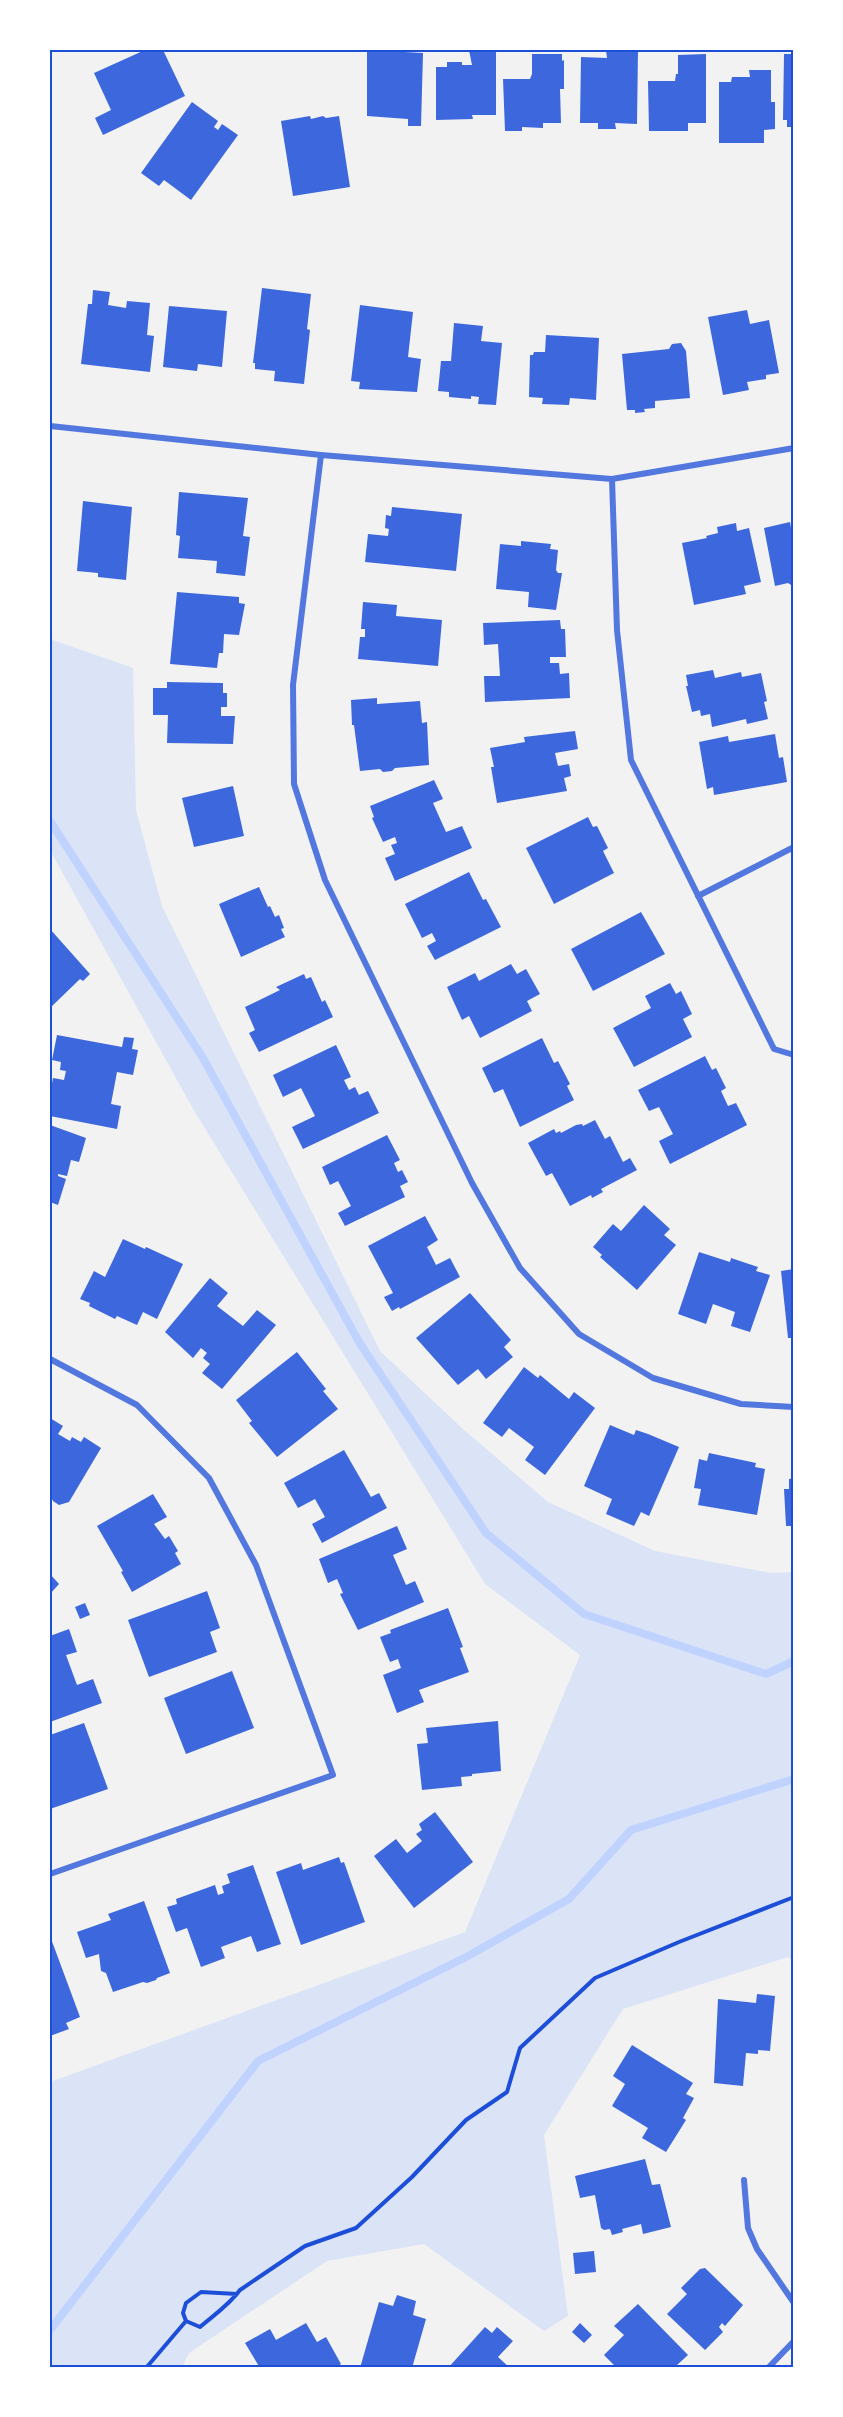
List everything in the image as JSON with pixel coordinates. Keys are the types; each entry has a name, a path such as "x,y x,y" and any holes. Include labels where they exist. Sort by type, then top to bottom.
{"street":[{"path":"50,426 321,455 612,479 794,448"},
{"path":"321,455 293,685 294,784 326,880 472,1184 520,1268 579,1334 653,1378 741,1404 794,1407"},
{"path":"612,479 617,630 630,760 774,1049 794,1055"},
{"path":"698,896 794,847"},
{"path":"50,1359 137,1405 209,1478 256,1565 333,1775 50,1874"},
{"path":"744,2180 748,2228 757,2249 794,2303"},
{"path":"768,2367 794,2341"}],"path":[{"path":"237,2294 201,2292 186,2303 183,2313 186,2321 200,2327 229,2304 237,2294 305,2246 356,2228 412,2177 466,2120 507,2092 520,2048 595,1978 794,1897"},
{"path":"146,2367 186,2321"}],"shaded area":[{"path":"50,639 133,668 136,810 162,906 380,1351 463,1429 548,1502 655,1551 771,1573 794,1572 793,1961 788,1957 623,2009 544,2135 568,2316 544,2331 424,2244 327,2261 189,2353 182,2367 50,2368 50,2082 465,1932 580,1655 485,1584 193,1109 50,850"}],"building":[{"path":"145,50 163,50 185,96 103,135 95,118 111,110 94,73"},
{"path":"367,50 423,53 421,126 408,126 408,119 367,116"},
{"path":"469,50 496,50 496,115 472,115 473,119 436,120 436,67 447,67 447,62 472,65"},
{"path":"606,50 638,50 637,124 615,123 616,129 598,129 598,123 580,123 581,57 607,58"},
{"path":"532,54 562,54 564,89 560,89 561,123 543,123 543,128 522,127 522,131 505,131 503,79 530,79"},
{"path":"706,54 706,123 688,123 688,131 649,131 648,81 675,81 676,74 678,74 678,55"},
{"path":"784,54 794,54 794,127 787,127 787,120 783,120"},
{"path":"749,70 771,70 771,102 775,102 775,129 764,130 764,143 719,143 719,82 731,82 732,77 750,77"},
{"path":"192,102 218,121 214,127 218,130 222,124 238,135 191,200 164,180 159,186 141,173"},
{"path":"310,116 311,119 339,116 350,187 293,196 281,121"},
{"path":"262,288 311,294 304,384 274,381 275,371 255,369 255,363 253,363"},
{"path":"93,290 110,292 108,305 126,308 127,301 150,303 147,335 154,336 150,372 81,364 88,304 92,304"},
{"path":"360,305 413,312 408,357 421,359 417,392 359,389 360,382 351,381"},
{"path":"169,306 227,311 222,367 198,364 197,371 163,367"},
{"path":"747,310 750,324 769,320 779,373 766,375 766,379 747,382 749,390 723,395 708,317"},
{"path":"454,323 483,326 481,341 502,343 496,405 478,404 479,397 471,396 471,399 449,397 449,392 438,391 441,361 451,361"},
{"path":"546,335 599,338 596,400 570,398 569,405 542,404 543,398 529,397 530,355 534,352 545,352"},
{"path":"681,343 686,351 690,398 655,401 655,408 644,409 645,412 635,413 635,410 627,410 622,354 669,349 672,344"},
{"path":"179,492 248,498 243,536 250,537 245,576 216,573 217,561 178,558 180,536 176,535"},
{"path":"83,501 132,507 126,580 98,577 98,573 77,571"},
{"path":"392,507 462,514 456,571 365,562 368,534 388,536 389,529 385,528 386,515 391,516"},
{"path":"790,522 791,528 794,528 794,587 788,583 775,586 764,528"},
{"path":"736,523 737,531 749,528 761,582 744,586 746,594 694,605 682,543 707,538 706,536 718,533 717,527"},
{"path":"521,541 551,544 550,549 558,550 556,570 562,573 556,610 528,607 529,592 496,589 500,544 521,546"},
{"path":"177,592 239,597 239,603 245,604 239,635 224,634 223,653 219,653 217,668 170,664"},
{"path":"363,602 397,605 396,616 442,620 438,666 358,659 360,637 365,637 365,629 361,629"},
{"path":"560,620 561,629 565,629 566,657 550,657 550,663 559,663 560,674 569,673 570,698 485,702 484,676 500,676 498,644 484,645 483,623"},
{"path":"713,670 715,678 741,672 742,677 761,673 768,719 747,724 746,719 712,727 710,714 701,716 700,710 692,712 686,675"},
{"path":"167,682 223,683 223,693 227,693 227,707 221,707 221,716 235,716 233,744 167,743 168,715 153,715 153,688 167,688"},
{"path":"377,698 377,704 420,701 422,723 427,722 429,765 395,768 392,771 383,772 380,769 360,771 354,725 352,725 351,700"},
{"path":"575,731 578,749 555,753 558,766 569,764 571,776 564,778 567,791 497,803 490,748 525,742 524,737"},
{"path":"775,734 779,758 783,757 787,782 714,795 713,787 707,789 699,742 728,736 729,742"},
{"path":"434,780 443,799 433,803 446,832 462,826 472,848 395,881 385,858 395,854 391,845 397,843 395,837 383,842 372,818 374,817 370,806"},
{"path":"233,786 244,836 194,847 182,798"},
{"path":"588,817 593,827 597,826 608,848 603,851 614,873 554,904 526,848"},
{"path":"469,872 483,900 486,899 501,927 435,960 427,946 436,941 432,933 422,938 405,904"},
{"path":"259,887 275,917 279,915 285,937 241,957 219,904"},
{"path":"641,912 665,954 593,991 571,949"},
{"path":"50,929 90,974 83,981 80,979 50,1008"},
{"path":"511,964 517,974 526,969 540,994 527,1001 532,1011 480,1038 469,1016 462,1020 447,987 475,973 479,981"},
{"path":"304,974 306,979 311,977 322,1002 325,1000 333,1017 259,1052 249,1033 255,1030 245,1007 280,990 276,987"},
{"path":"670,983 676,994 681,991 692,1014 683,1019 692,1037 634,1067 613,1028 651,1008 645,996"},
{"path":"57,1035 122,1047 124,1037 134,1038 132,1049 138,1050 133,1075 117,1072 111,1104 121,1106 117,1129 50,1116 53,1078 64,1080 66,1071 60,1070 61,1062 52,1060"},
{"path":"542,1038 554,1063 558,1061 570,1084 567,1086 574,1100 520,1127 503,1089 494,1093 482,1068"},
{"path":"336,1045 351,1077 344,1080 349,1090 355,1087 359,1095 368,1091 379,1113 303,1149 292,1127 315,1116 301,1088 283,1097 273,1075"},
{"path":"705,1056 712,1070 716,1068 726,1088 721,1091 728,1106 736,1103 747,1125 670,1164 659,1141 673,1134 659,1107 649,1111 638,1090"},
{"path":"595,1120 605,1139 610,1136 623,1162 630,1158 637,1170 601,1189 603,1192 592,1198 591,1195 570,1206 552,1173 546,1176 528,1143 554,1129 556,1133 560,1131 561,1133 576,1125 582,1124 583,1126"},
{"path":"50,1125 86,1138 79,1162 71,1160 67,1176 58,1174 66,1179 58,1205 50,1202"},
{"path":"387,1135 400,1160 394,1163 398,1172 402,1170 408,1182 400,1186 405,1197 345,1226 338,1213 351,1206 338,1181 330,1185 322,1167"},
{"path":"644,1205 670,1229 664,1235 676,1245 637,1290 600,1257 602,1255 593,1247 613,1224 621,1231"},
{"path":"425,1216 438,1240 427,1247 436,1265 450,1258 460,1277 392,1311 384,1297 393,1293 368,1246"},
{"path":"123,1239 183,1264 157,1319 143,1312 137,1325 117,1316 115,1319 80,1299 94,1271 105,1277"},
{"path":"699,1252 730,1262 731,1258 758,1267 756,1271 770,1275 750,1332 731,1326 735,1312 713,1304 706,1324 678,1314"},
{"path":"794,1269 794,1338 788,1338 781,1271"},
{"path":"210,1278 228,1293 217,1306 243,1326 257,1310 276,1325 222,1389 202,1373 210,1364 203,1358 207,1353 201,1348 193,1358 165,1332"},
{"path":"470,1293 511,1340 504,1347 513,1357 486,1379 478,1369 458,1385 416,1338"},
{"path":"297,1352 326,1389 323,1391 338,1409 277,1457 249,1423 252,1421 236,1400"},
{"path":"524,1367 538,1378 540,1375 569,1399 574,1392 595,1408 545,1475 525,1460 534,1447 509,1428 502,1437 483,1423"},
{"path":"50,1418 63,1426 58,1434 70,1441 72,1437 81,1442 84,1437 101,1448 69,1502 59,1505 50,1495"},
{"path":"610,1425 634,1435 636,1430 679,1447 649,1516 641,1512 634,1526 606,1514 612,1499 584,1486"},
{"path":"344,1450 371,1497 379,1493 387,1508 322,1543 312,1524 325,1517 315,1499 298,1508 284,1483"},
{"path":"709,1453 756,1463 755,1467 765,1469 757,1515 698,1505 701,1489 694,1488 699,1459 707,1461"},
{"path":"794,1478 794,1526 786,1526 784,1489 789,1489 789,1479"},
{"path":"153,1494 167,1517 154,1524 165,1539 169,1536 178,1551 175,1553 181,1564 132,1592 121,1572 123,1571 97,1526"},
{"path":"397,1526 407,1549 393,1555 406,1585 415,1581 424,1602 358,1630 340,1594 343,1593 337,1579 328,1583 319,1559"},
{"path":"50,1574 59,1584 50,1594"},
{"path":"207,1591 220,1628 210,1632 217,1652 149,1677 128,1620"},
{"path":"85,1603 90,1615 80,1619 75,1607"},
{"path":"448,1608 463,1647 460,1648 469,1672 419,1690 424,1702 397,1713 383,1675 401,1668 398,1659 390,1662 380,1637 391,1633 390,1630"},
{"path":"69,1629 77,1652 66,1655 77,1685 93,1679 102,1703 50,1722 50,1636"},
{"path":"232,1671 254,1728 186,1754 164,1698"},
{"path":"498,1721 501,1771 461,1777 462,1786 422,1790 417,1744 428,1743 426,1728"},
{"path":"84,1723 108,1789 50,1809 50,1735"},
{"path":"435,1812 473,1862 414,1908 374,1856 396,1839 407,1853 422,1841 416,1834 422,1830 419,1824"},
{"path":"339,1857 341,1863 344,1862 365,1922 301,1945 276,1872 301,1863 303,1870"},
{"path":"253,1865 281,1944 257,1952 251,1936 221,1947 225,1958 201,1967 187,1928 176,1932 167,1907 177,1904 176,1899 215,1885 218,1895 224,1893 222,1886 230,1883 227,1874"},
{"path":"144,1901 170,1973 147,1983 143,1982 113,1992 106,1973 101,1971 99,1954 86,1958 77,1932 111,1920 108,1914"},
{"path":"50,1936 80,2017 66,2023 69,2029 50,2036"},
{"path":"757,1994 775,1996 770,2051 758,2050 758,2054 746,2053 743,2086 714,2083 718,1999 756,2003"},
{"path":"632,2045 693,2083 686,2094 694,2098 683,2118 686,2120 666,2152 642,2138 648,2128 612,2106 625,2084 613,2076"},
{"path":"645,2159 652,2185 660,2184 671,2227 643,2234 641,2224 622,2229 623,2232 612,2235 610,2229 601,2228 595,2195 580,2198 575,2176"},
{"path":"594,2251 596,2272 575,2274 573,2253"},
{"path":"705,2268 743,2305 725,2326 722,2323 719,2327 723,2332 705,2350 667,2314 687,2294 681,2288 700,2269"},
{"path":"397,2295 416,2301 413,2315 426,2319 412,2368 360,2368 379,2302 393,2306"},
{"path":"638,2304 688,2355 677,2365 680,2368 617,2368 604,2355 624,2335 614,2326"},
{"path":"306,2323 317,2342 326,2337 341,2364 335,2368 260,2368 245,2343 270,2329 276,2340"},
{"path":"580,2323 592,2335 584,2343 572,2332"},
{"path":"485,2327 492,2333 497,2327 513,2341 498,2357 510,2368 448,2368"}],"waterway":[{"path":"50,821 203,1058 359,1342 486,1533 584,1614 766,1674 794,1661"},
{"path":"50,2330 258,2061 468,1956 569,1899 631,1830 794,1779"}]}
